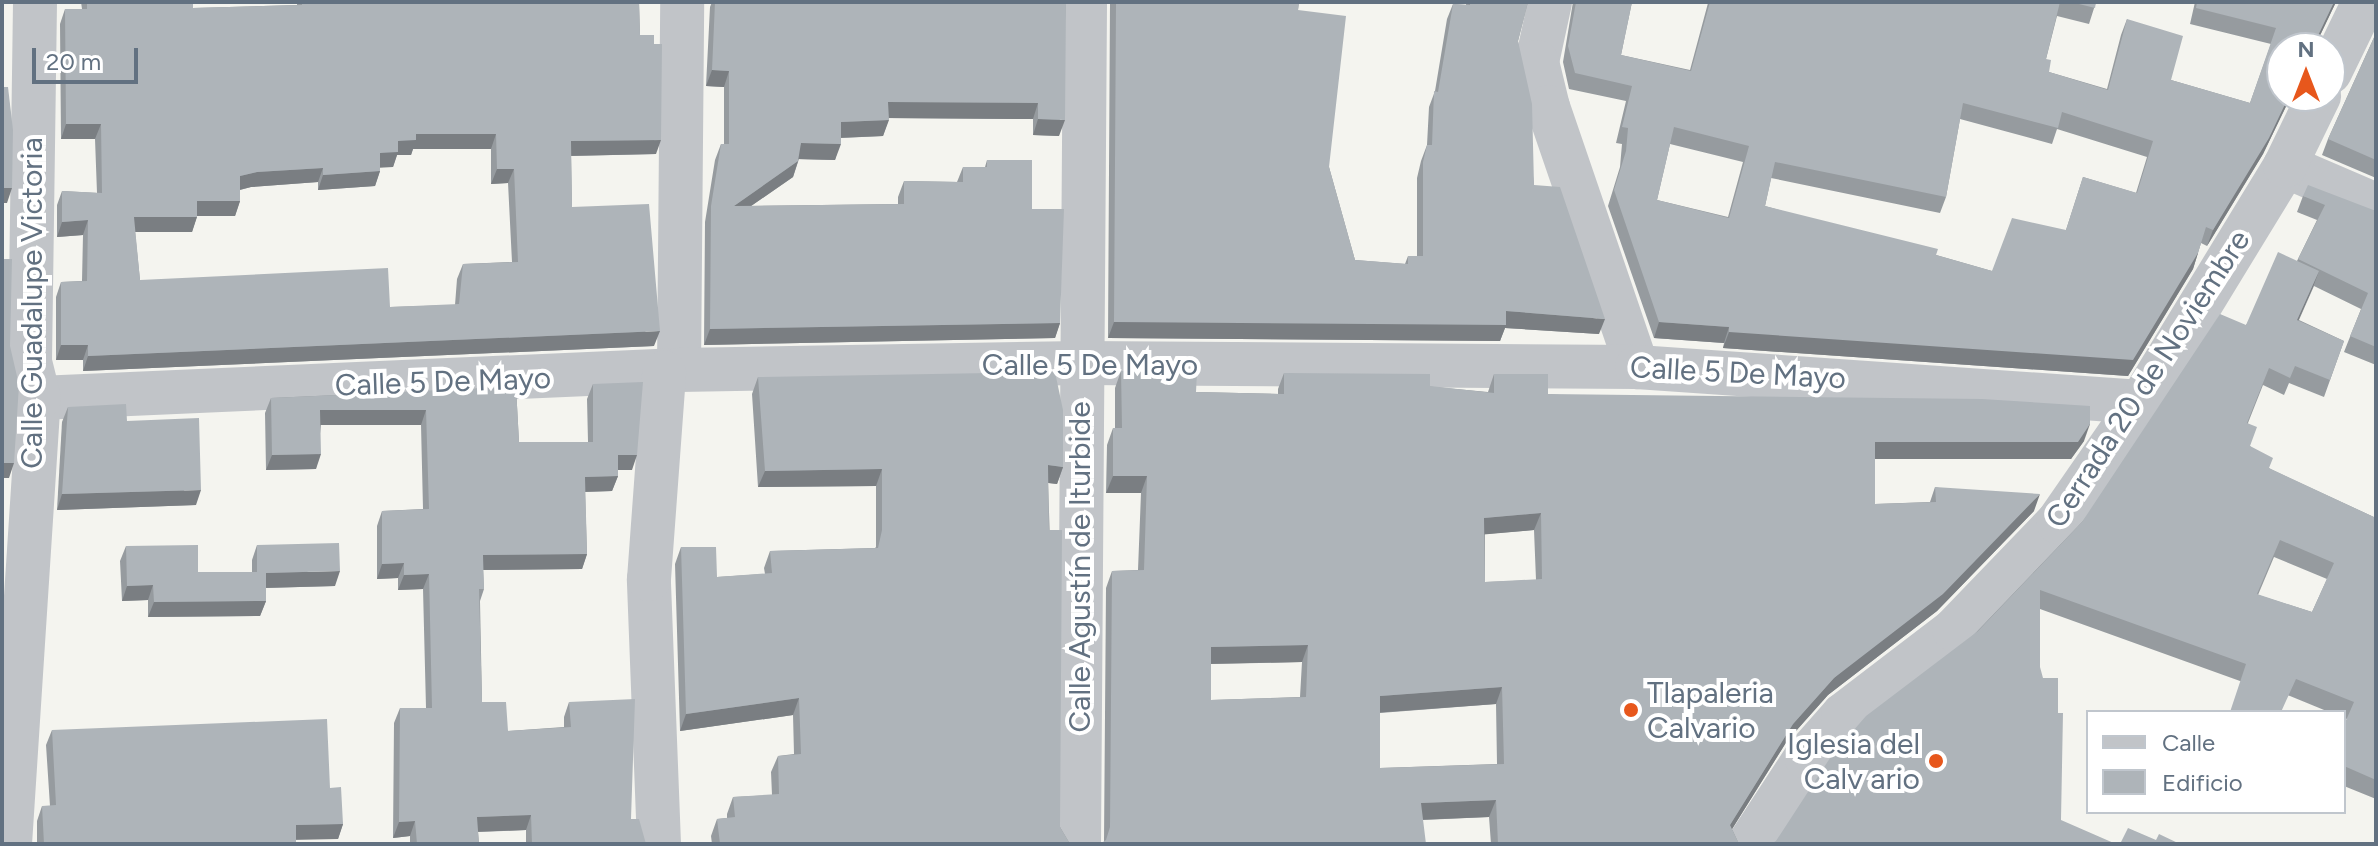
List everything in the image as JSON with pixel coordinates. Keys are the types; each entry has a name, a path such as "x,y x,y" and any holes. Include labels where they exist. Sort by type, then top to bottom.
{"street":[{"name":"Calle Guadalupe Victoria","path":"10,844 35,2"},
{"path":"659,844 649,579 672,372 682,2"},
{"name":"Calle Agustín de Iturbide","path":"1079,844 1085,2"},
{"path":"1550,2 1537,62 1548,107 1637,367"},
{"path":"2346,43 2368,4"},
{"name":"Cerrada 20 de Noviembre","path":"1749,844 1806,757 1843,715 1954,630 2058,522 2141,402 2285,166 2311,112"},
{"path":"2285,166 2376,205"},
{"name":"Calle 5 De Mayo","path":"24,374 672,372 1081,363 1637,367 2141,402"}],"building":[{"path":"87,2 193,2 193,8 302,5 302,2 639,2 640,35 654,35 654,44 662,44 661,140 571,141 572,207 649,204 660,331 88,356 88,345 61,345 61,282 87,281 88,220 62,222 62,191 102,193 101,124 66,124 65,9 87,9","holes":["416,134 496,134 497,169 514,169 518,262 463,264 459,304 390,307 388,268 140,280 134,217 197,217 197,201 240,201 240,176 257,172 323,168 323,175 380,171 380,153 398,152 398,141 416,140"]},
{"path":"715,2 1066,2 1065,120 1038,119 1038,103 888,102 889,120 841,122 841,144 801,143 798,161 734,206 904,204 904,181 963,182 963,167 987,167 987,160 1032,160 1032,209 1064,209 1060,323 710,329 711,206 721,144 729,144 729,71 712,70"},
{"path":"1116,2 1299,2 1298,10 1346,16 1329,167 1355,260 1408,264 1408,256 1423,256 1423,162 1427,145 1432,145 1434,91 1438,92 1453,4 1528,2 1518,41 1532,104 1534,185 1560,187 1605,319 1506,311 1506,325 1114,322"},
{"path":"1576,2 1632,2 1621,55 1691,71 1710,2 2060,2 2046,59 2051,60 2049,72 2108,90 2127,19 2183,36 2171,80 2250,103 2266,57 2266,112 2281,112 2213,230 2206,227 2198,253 2133,360 1729,332 1729,327 1659,322 1614,190 1626,151 1628,128 1622,127 1632,86 1575,73 1568,46","holes":["1963,103 2058,128 2062,112 2153,141 2137,193 2083,177 2066,230 2012,218 1992,271 1936,255 1938,249 1765,206 1775,162 1946,197","1674,127 1749,146 1729,218 1657,200"]},
{"path":"2071,2 2096,2 2095,8"},
{"path":"2197,2 2334,2 2320,32 2275,32 2276,28 2196,8"},
{"path":"2376,33 2376,160 2328,139 2340,112 2346,112 2346,99"},
{"path":"2,87 8,87 13,130 12,188 2,188"},
{"path":"2308,185 2376,211 2376,347 2350,336 2368,293 2298,259 2325,205 2303,196"},
{"path":"2278,252 2319,271 2297,320 2344,341 2330,380 2295,366 2290,378 2269,368 2247,423 2257,427 2250,446 2273,458 2269,468 2376,518 2376,780 2346,767 2346,720 2354,702 2296,679 2282,710 2231,710 2246,664 2040,590 2040,667 2043,678 2058,678 2058,713 2063,713 2061,820 2116,844 1770,844 1776,841 1832,755 1866,716 1978,631 2082,522 2220,314 2246,325","holes":["2280,540 2334,563 2312,612 2257,594"]},
{"path":"2,259 12,259 10,346 19,385 14,463 2,463"},
{"path":"1121,371 1197,372 1196,392 1284,394 1284,373 1430,374 1430,386 1494,393 1494,374 1548,374 1548,394 1982,399 2090,406 2090,424 2078,442 1875,442 1875,504 1936,502 1935,487 2040,494 1943,594 1834,678 1793,724 1730,825 1739,844 1498,844 1496,800 1421,803 1426,844 1100,844 1106,840 1110,827 1112,571 1144,570 1147,476 1113,476 1113,428 1122,428","holes":["1541,513 1542,579 1485,582 1484,518","1308,645 1306,697 1211,700 1211,647","1502,687 1504,764 1380,768 1380,696"]},
{"path":"1055,372 1063,410 1063,467 1048,465 1049,530 1062,530 1060,827 1070,844 720,844 717,819 735,817 733,797 779,794 778,756 801,754 799,698 686,714 681,547 716,547 717,577 772,573 770,551 878,548 882,530 882,469 765,471 758,377"},
{"path":"643,382 637,455 618,455 618,476 585,477 587,554 483,555 484,589 479,589 482,702 506,702 508,731 571,727 569,702 635,699 631,819 639,819 646,844 532,844 531,815 477,817 479,844 417,844 415,821 399,822 400,708 432,708 429,574 404,575 404,563 382,564 382,511 429,509 426,410 320,410 321,454 272,455 271,398 516,387 519,442 593,442 593,384"},
{"path":"126,404 127,421 199,418 201,490 62,494 68,407"},
{"path":"339,543 340,571 266,573 266,601 154,602 153,585 127,586 126,546 198,545 198,572 257,572 257,545"},
{"path":"327,719 330,788 341,787 343,824 296,825 296,844 44,844 42,806 56,805 52,730"},
{"path":"2128,828 2156,840 2159,834 2180,844 2120,844"}],"place":[{"name":"Tlapaleria Calvario","path":"1631,710"},
{"name":"Iglesia del Calv ario","path":"1936,761"}]}
